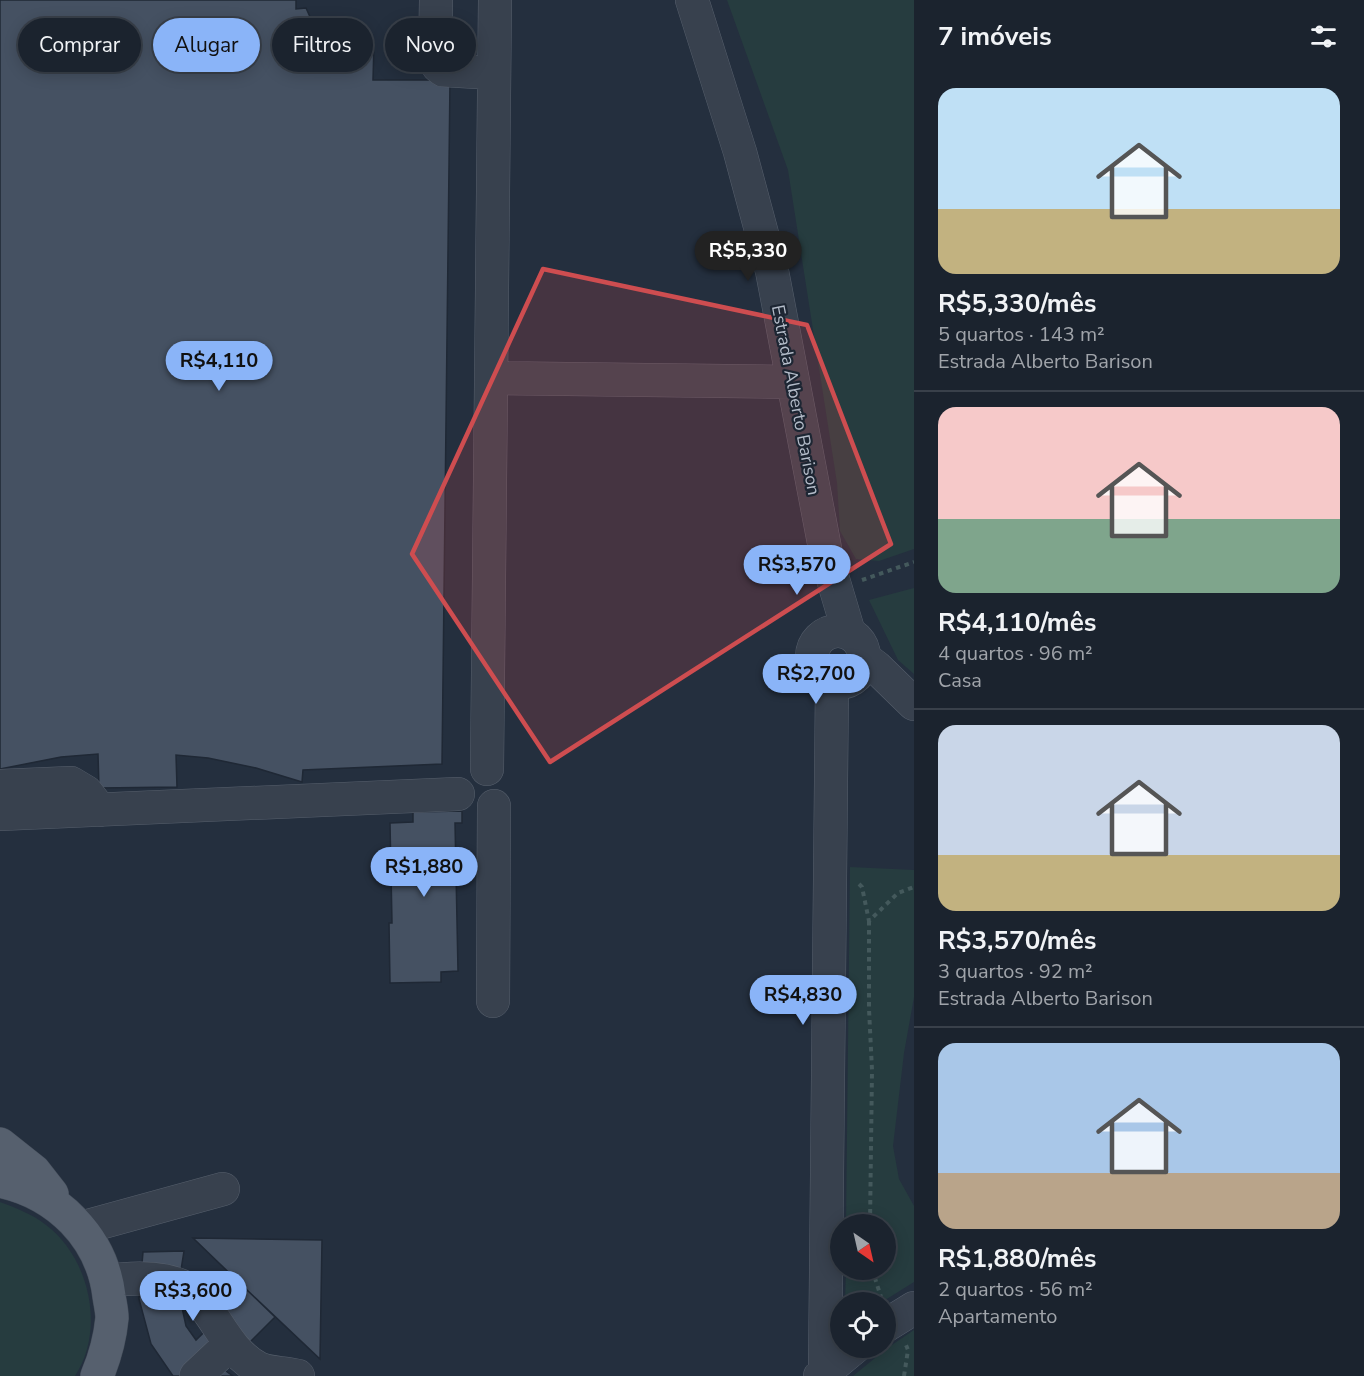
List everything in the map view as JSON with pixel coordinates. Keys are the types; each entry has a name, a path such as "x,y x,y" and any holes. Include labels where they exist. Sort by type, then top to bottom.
{"main road":[{"path":"0,1144 34,1171 97,1253 107,1281 112,1316 106,1368"},
{"path":"0,1181 42,1195 72,1219"}],"street":[{"path":"436,0 435,60 438,66 443,70 494,73"},
{"path":"487,769 495,0"},
{"name":"Estrada Alberto Barison","path":"693,0 740,152 769,260 832,574 844,658 830,879 823,1373"},
{"path":"491,378 793,382"},
{"path":"844,658 876,667 914,704"},
{"path":"844,658 914,711"},
{"path":"493,1001 494,806 500,796 501,785 496,775 487,769 475,768 465,773 459,783 458,794 463,804 472,811 484,811 494,806"},
{"path":"0,786 37,798 100,810 235,804 247,785 263,779 314,801 458,794"},
{"path":"0,814 37,798"},
{"path":"72,1219 223,1189"},
{"path":"107,1281 125,1279 165,1281 184,1287 198,1297 230,1344 259,1368 298,1376"},
{"path":"896,1319 914,1308"},
{"path":"196,1376 230,1344"},
{"path":"823,1373 841,1358"}],"path":[{"path":"832,574 914,562"},
{"path":"830,879 854,880 862,887 869,921 872,1070 870,1214"},
{"path":"869,921 898,892 914,886"}],"highlighted area":[{"path":"543,269 807,325 891,544 550,762 412,554"}],"green space":[{"path":"727,0 914,0 914,549 879,561 856,559 840,531 837,483 788,170"},
{"path":"914,588 914,674 898,660 869,600"},
{"path":"850,867 914,870 914,997 904,1053 893,1146 899,1179 914,1206 914,1282 896,1293 845,1292 846,1280 896,1280 896,1214 846,1214"},
{"path":"0,1202 30,1214 46,1225 73,1255 82,1274 91,1316 90,1337 75,1376 0,1376"},
{"path":"914,1330 914,1376 853,1376 875,1358 896,1358 896,1342"}],"building":[{"path":"0,0 296,0 296,9 306,8 311,18 272,18 272,72 373,72 374,43 373,80 450,80 442,764 303,770 302,782 256,768 208,758 176,755 177,787 99,788 98,754 61,757 0,769"},
{"path":"462,811 462,823 455,823 458,971 441,972 441,982 390,983 389,923 392,923 390,823 413,822 413,812"},
{"path":"193,1238 322,1240 320,1359 247,1290"},
{"path":"184,1251 178,1289 186,1326 196,1340 247,1290 275,1317 223,1369 233,1376 173,1376 151,1344 139,1299 143,1252"}]}
